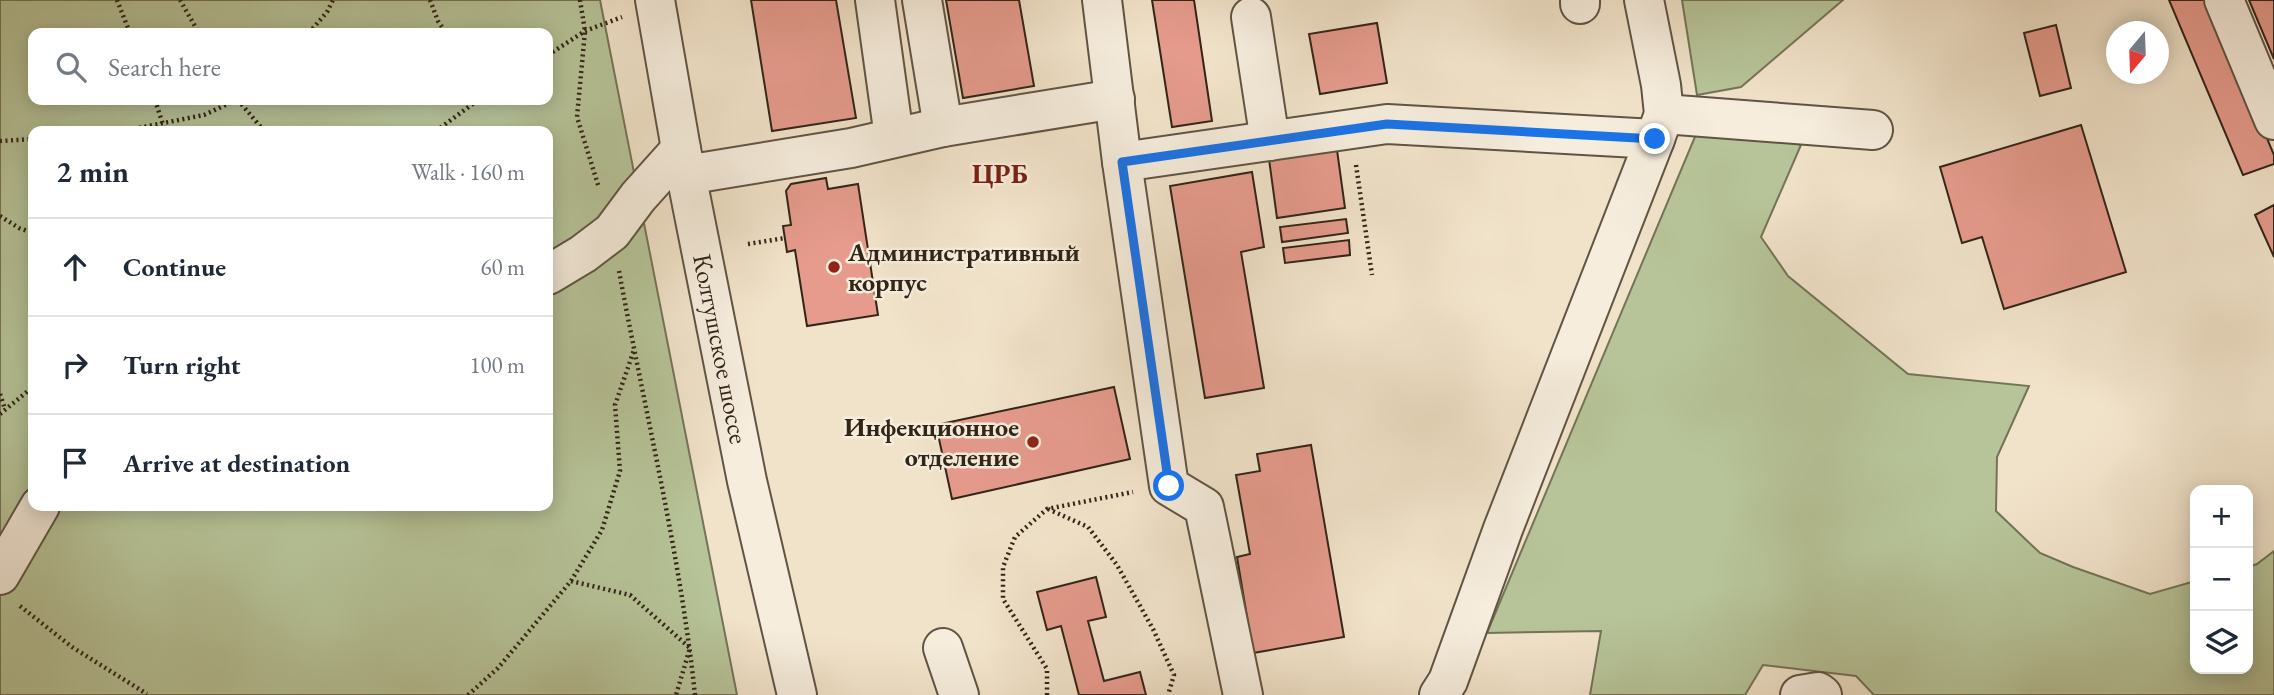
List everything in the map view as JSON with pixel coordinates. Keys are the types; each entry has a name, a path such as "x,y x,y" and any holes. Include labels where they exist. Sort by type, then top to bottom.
{"street":[{"path":"875,0 894,138"},
{"path":"922,0 943,127"},
{"path":"1102,0 1122,162 1169,486 1205,507 1243,695"},
{"path":"1439,695 1448,681 1503,528 1659,127 1661,85 1644,0"},
{"path":"2224,0 2274,120"},
{"name":"Колтушское шоссе","path":"655,2 683,162 747,481 797,695"},
{"path":"1251,17 1270,141"},
{"path":"553,272 612,232 638,197 683,162 851,148 943,127 1115,99"},
{"path":"1122,162 1387,124 1873,130"},
{"path":"5,587 38,511"},
{"path":"943,648 959,695"},
{"path":"1800,695 1818,692 1822,695"}],"path":[{"path":"117,0 128,28"},
{"path":"180,0 197,28"},
{"path":"313,28 333,0"},
{"path":"430,0 443,28"},
{"path":"580,0 585,32 577,117 612,232 690,648 695,695"},
{"path":"553,52 585,32 655,2"},
{"path":"157,105 164,126"},
{"path":"148,126 204,115 226,105"},
{"path":"241,105 260,126"},
{"path":"443,126 471,105"},
{"path":"1350,129 1372,275"},
{"path":"0,141 28,139"},
{"path":"0,216 28,231"},
{"path":"748,244 785,238"},
{"path":"468,695 498,668 571,581 602,530 620,471 615,405 634,349"},
{"path":"0,414 28,391"},
{"path":"0,394 5,410"},
{"path":"1047,695 1047,669 1003,599 1003,567 1015,537 1048,509 1169,486"},
{"path":"1048,509 1088,527 1117,565 1153,629 1174,675 1168,695"},
{"path":"571,581 630,595 690,648"},
{"path":"5,587 72,647 147,694"},
{"path":"676,695 690,648"}],"green space":[{"path":"0,0 600,0 737,695 0,695"},
{"path":"1682,0 1843,0 1741,87 1697,95"},
{"path":"1702,120 1801,145 1761,237 1788,276 1908,374 2029,386 1997,457 1996,511 2040,553 2073,567 2150,594 2190,582 2190,674 2253,674 2253,565 2274,551 2274,695 1874,695 1856,676 1763,665 1745,695 1590,695 1601,631 1487,633"}],"building":[{"path":"751,0 836,0 856,118 772,131"},
{"path":"946,0 1019,0 1034,86 963,98"},
{"path":"1152,0 1194,0 1212,121 1172,127"},
{"path":"2169,0 2209,0 2274,155 2274,164 2243,175"},
{"path":"2249,0 2274,0 2274,59"},
{"path":"1377,23 1387,83 1320,94 1309,34"},
{"path":"2056,25 2071,88 2040,96 2024,33"},
{"path":"2081,125 2126,272 2004,309 1982,237 1962,243 1940,167"},
{"path":"1337,150 1345,208 1277,218 1269,159"},
{"path":"1252,172 1264,247 1241,252 1264,388 1205,398 1170,186"},
{"name":"Административный корпус","path":"826,178 828,189 858,184 878,315 807,326 795,250 787,252 783,226 791,225 786,191 791,184"},
{"path":"2274,205 2274,257 2255,215"},
{"path":"1346,219 1348,233 1282,242 1280,227"},
{"path":"1349,240 1350,255 1285,263 1283,248"},
{"name":"Инфекционное отделение","path":"1114,387 1130,459 952,499 936,425"},
{"path":"1311,445 1344,637 1253,653 1237,557 1250,554 1236,475 1260,471 1257,454"},
{"path":"1096,577 1106,617 1088,621 1104,681 1140,672 1146,695 1079,695 1061,626 1047,630 1037,592"}],"place":[{"name":"Административный корпус","path":"834,267"},
{"name":"Инфекционное отделение","path":"1033,442"}],"district":[{"name":"ЦРБ","path":"1000,173"}],"route":[{"path":"1169,486 1122,162 1387,124 1655,139"}]}
